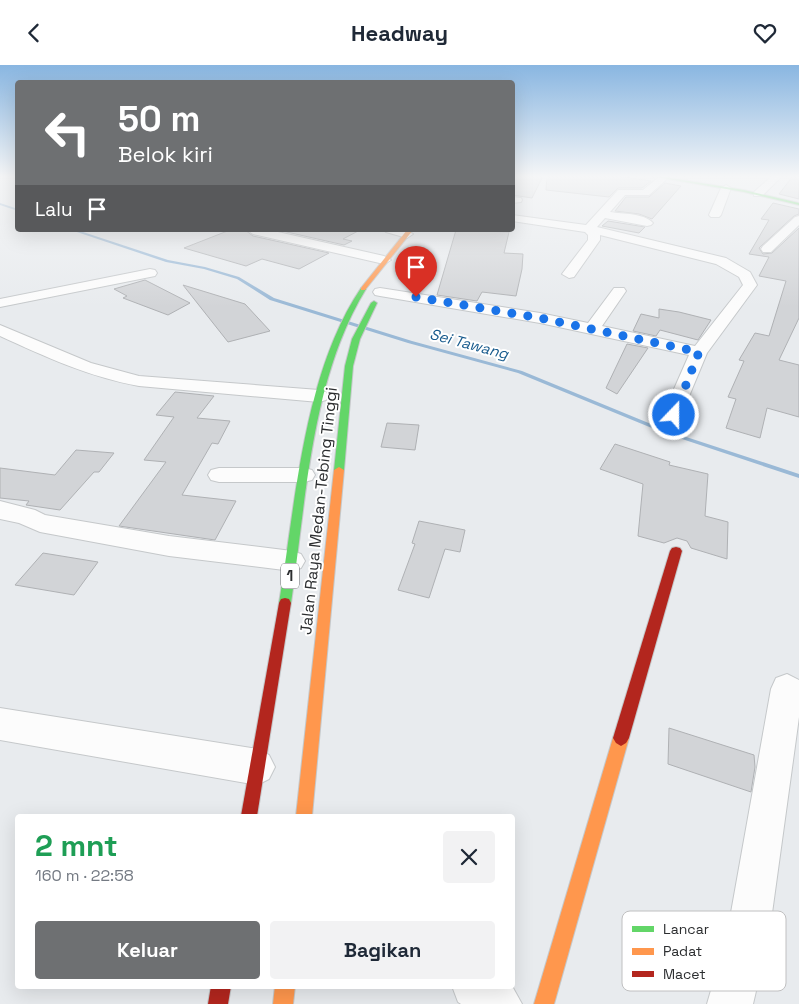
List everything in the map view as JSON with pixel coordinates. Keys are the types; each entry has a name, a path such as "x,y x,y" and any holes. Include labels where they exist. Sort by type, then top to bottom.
{"main road":[{"name":"Jalan Raya Medan-Tebing Tinggi","path":"249,814 292,561 304,475 319,396 335,337 361,291 384,260 409,232"},
{"name":"Jalan Raya Medan-Tebing Tinggi","path":"304,814 338,464 350,366 356,339 383,288"},
{"path":"544,1004 676,551"},
{"path":"218,1004 220,989"},
{"path":"283,1004 285,989"}],"street":[{"path":"525,220 589,229 721,261 745,275 750,285 699,352 674,415"},
{"path":"589,229 596,220"},
{"path":"639,220 647,223"},
{"path":"767,249 798,220"},
{"path":"569,275 594,240 594,235 589,229"},
{"path":"263,232 384,260"},
{"path":"0,303 150,273"},
{"path":"383,288 699,352"},
{"path":"592,329 619,291"},
{"path":"0,331 93,371 113,377 139,381 319,396"},
{"path":"219,475 304,475"},
{"path":"0,510 40,523 169,546 292,561"},
{"path":"752,911 787,689"},
{"path":"0,724 257,767"},
{"path":"478,989 499,1004"},
{"path":"730,1004 733,991"}],"building":[{"path":"769,220 790,220 759,248 763,254 772,253 799,228 799,318 779,360 799,365 799,417 767,408 760,438 726,428 736,399 728,397 744,361 739,360 755,333 769,336 786,281 759,276 769,257 749,254"},
{"path":"608,221 645,227 639,233 602,226"},
{"path":"225,232 248,232 253,236 329,253 299,269 262,259 246,266 184,248"},
{"path":"287,232 356,232 343,239 352,241 344,245"},
{"path":"455,232 509,232 504,253 523,254 516,296 482,292 477,301 437,295"},
{"path":"145,280 190,303 168,315 123,298 127,296 114,289"},
{"path":"183,285 245,304 270,331 228,342"},
{"path":"659,309 711,320 698,340 660,330 656,336 633,331 641,314 659,318"},
{"path":"627,344 648,348 617,394 606,388"},
{"path":"175,392 214,396 197,418 230,421 218,444 212,443 182,495 236,501 215,540 119,526 166,462 144,460 174,417 156,415"},
{"path":"387,423 419,425 415,450 381,447"},
{"path":"615,444 670,462 669,465 708,474 705,516 728,522 727,559 691,548 687,541 677,538 664,543 638,536 643,484 600,469"},
{"path":"76,450 114,453 99,472 94,472 60,510 26,505 29,501 0,498 0,468 55,475"},
{"path":"419,521 465,530 460,552 445,549 429,598 398,590 415,544 412,543"},
{"path":"43,553 98,562 74,595 15,585"},
{"path":"669,728 754,755 755,767 751,792 668,764"}],"waterway":[{"name":"Sei Tawang","path":"79,232 167,261 205,268 238,278 272,299 410,342 520,372 666,432 799,476"}],"traffic: fast":[{"path":"285,603 307,457 324,378 335,342 352,306 363,289"},
{"path":"339,470 349,366 356,339 374,303"}],"traffic: slow":[{"path":"363,289 408,232"},
{"path":"304,814 339,470"},
{"path":"544,1004 621,738"},
{"path":"283,1004 285,989"}],"traffic: jam":[{"path":"621,738 676,551"},
{"path":"249,814 285,603"},
{"path":"218,1004 220,989"}],"route":[{"path":"416,297 540,318 699,352 674,415"}]}
